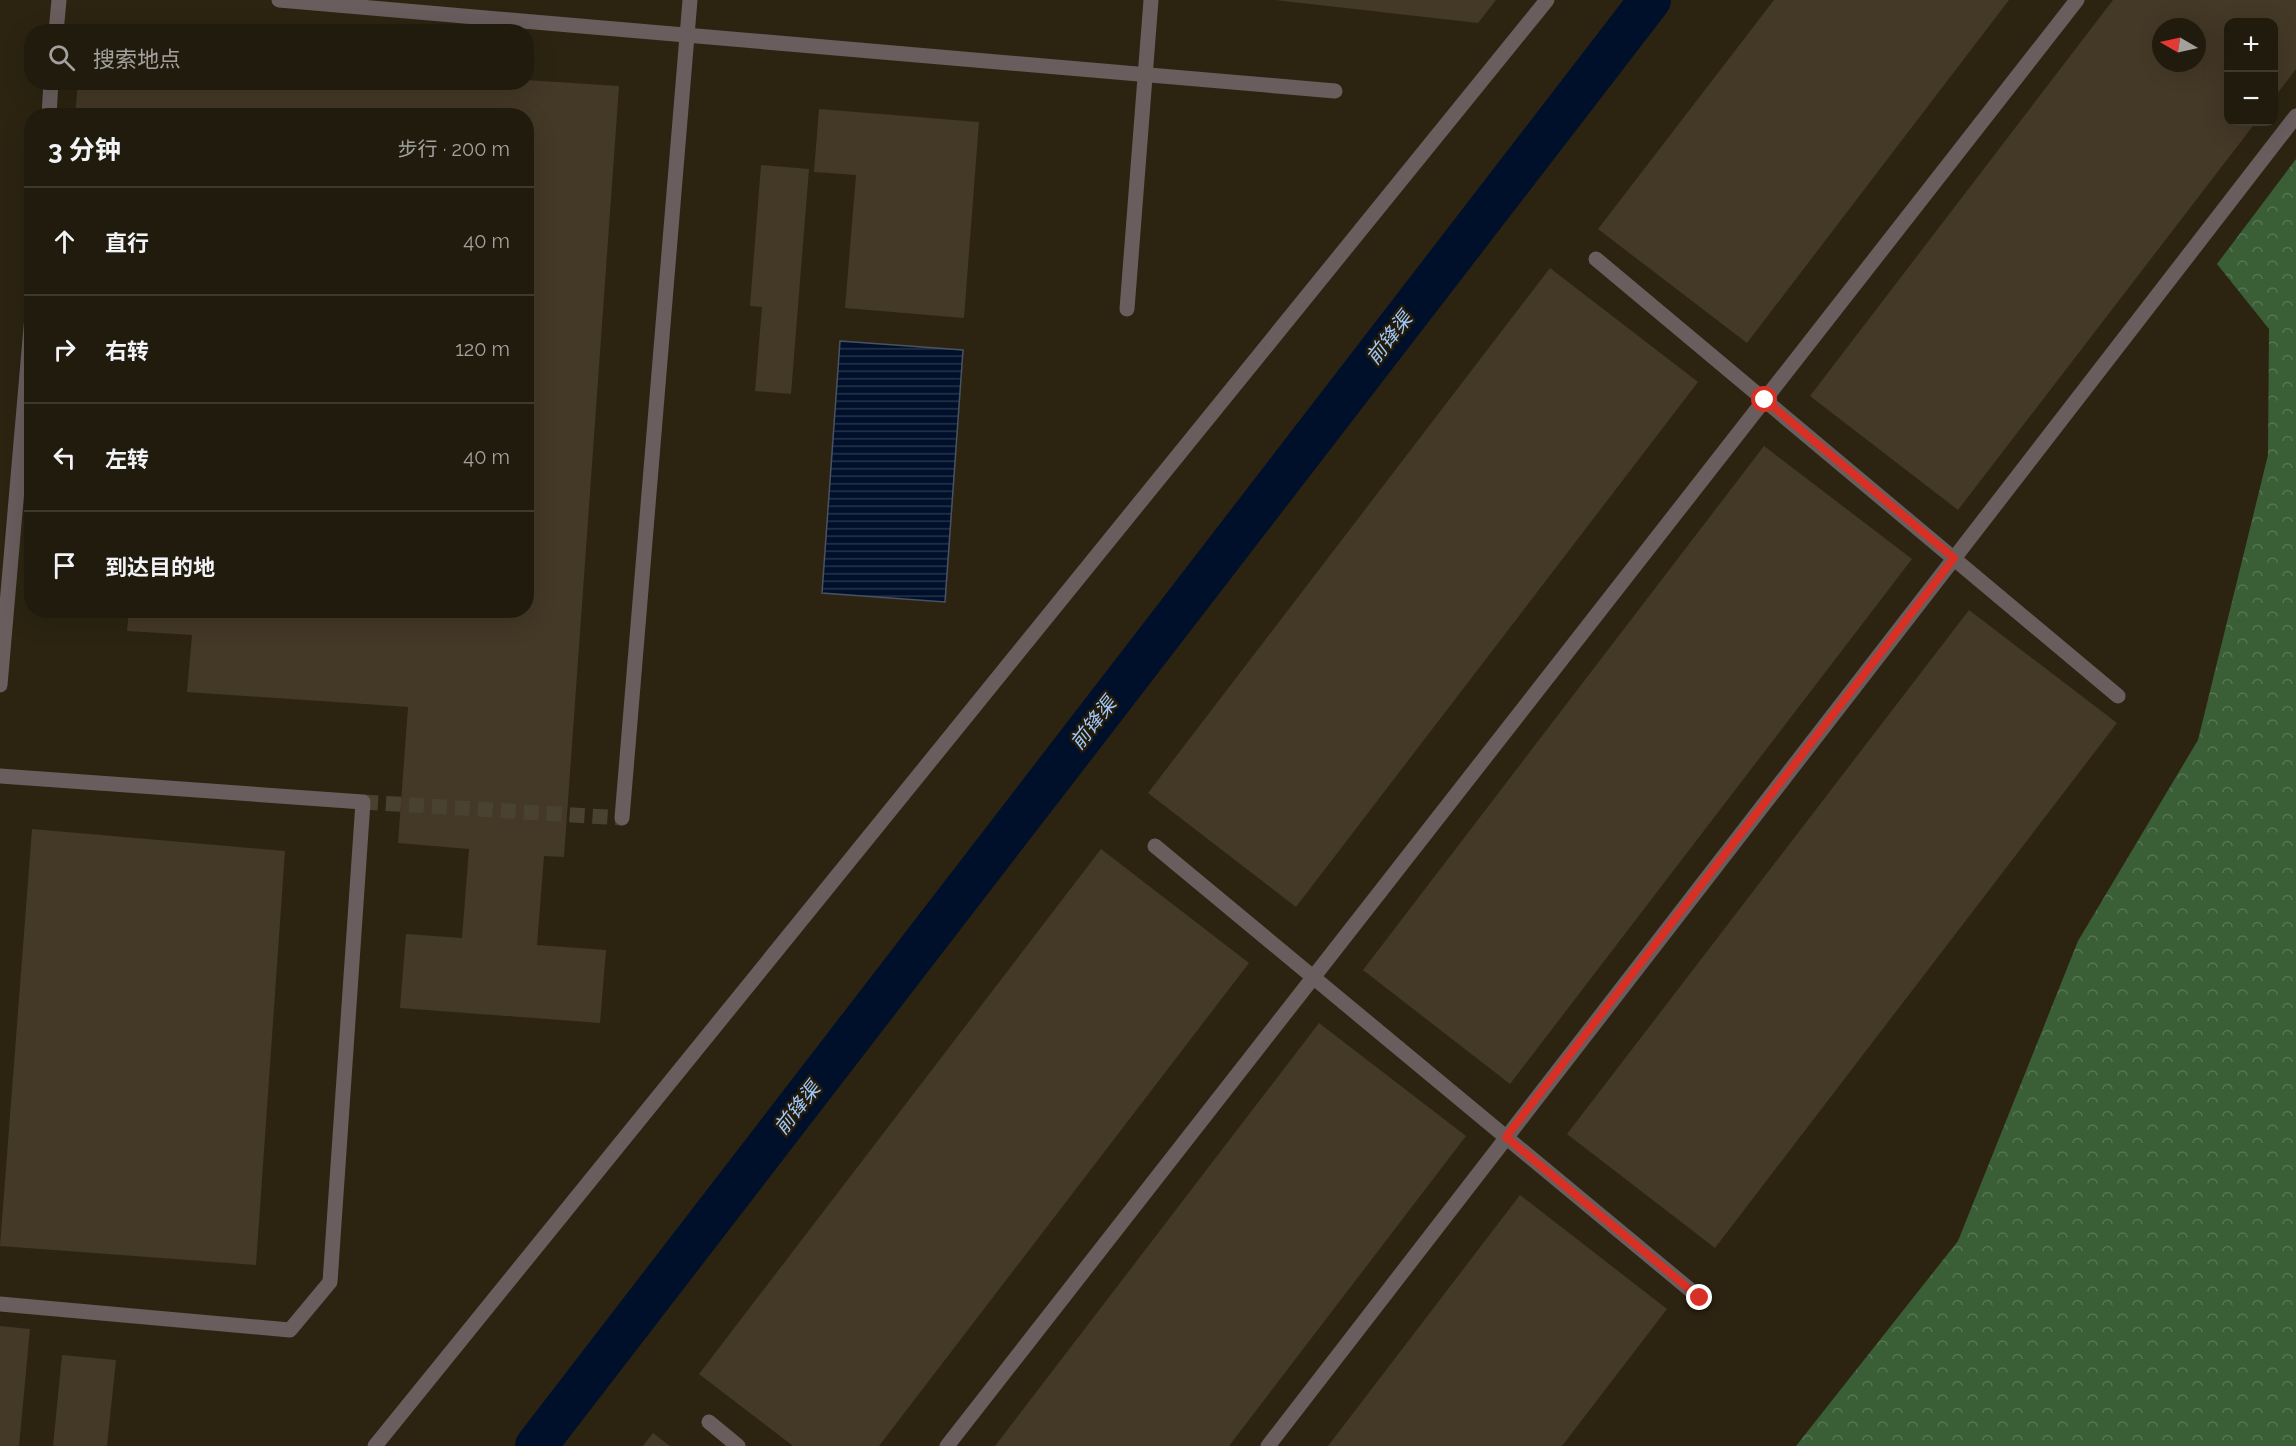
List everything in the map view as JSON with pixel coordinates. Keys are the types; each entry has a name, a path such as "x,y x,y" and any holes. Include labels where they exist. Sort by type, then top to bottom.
{"street":[{"path":"56,24 58,0"},
{"path":"279,0 1335,91"},
{"path":"622,818 690,0"},
{"path":"1127,309 1151,0"},
{"path":"375,1446 1547,0"},
{"path":"947,1446 2078,0"},
{"path":"49,108 51,90"},
{"path":"1268,1446 2296,116"},
{"path":"1596,259 2118,696"},
{"path":"0,685 24,408"},
{"path":"0,776 363,802 330,1282 290,1330 0,1304"},
{"path":"1155,846 1700,1298"},
{"path":"709,1422 738,1446"}],"green space":[{"path":"2296,159 2296,1446 1796,1446 1958,1241 2078,941 2198,740 2268,455 2269,329 2217,264"}],"water":[{"path":"840,341 963,350 945,602 822,593"}],"building":[{"path":"1275,0 1496,0 1478,23"},
{"path":"1774,0 2009,0 1747,343 1598,229"},
{"path":"2113,0 2296,0 2296,69 2278,93 2278,18 2224,18 2224,126 2253,126 1958,510 1810,396"},
{"path":"534,81 619,86 564,857 544,856 537,945 606,950 600,1023 400,1008 406,934 462,938 469,849 398,843 408,707 187,692 192,635 127,631 128,618 534,618 534,108 76,108 77,90 534,90"},
{"path":"819,109 979,122 964,318 845,308 856,175 814,172"},
{"path":"761,165 809,169 791,394 755,391 762,307 750,306"},
{"path":"1550,268 1698,382 1296,907 1148,793"},
{"path":"1764,446 1912,559 1510,1084 1363,970"},
{"path":"1969,610 2117,723 1715,1248 1567,1134"},
{"path":"32,829 285,851 256,1265 0,1246"},
{"path":"1101,849 1249,963 879,1446 793,1446 699,1374"},
{"path":"1319,1023 1466,1136 1229,1446 995,1446"},
{"path":"1520,1195 1667,1309 1562,1446 1328,1446"},
{"path":"0,1326 30,1329 19,1446 0,1446"},
{"path":"62,1355 116,1360 107,1446 53,1446"},
{"path":"653,1433 670,1446 643,1446"}],"waterway":[{"name":"前锋渠","path":"536,1446 1650,0"}],"tunnel":[{"path":"363,802 622,818"}],"route":[{"path":"1700,1298 1506,1137 1954,558 1765,400"}]}
